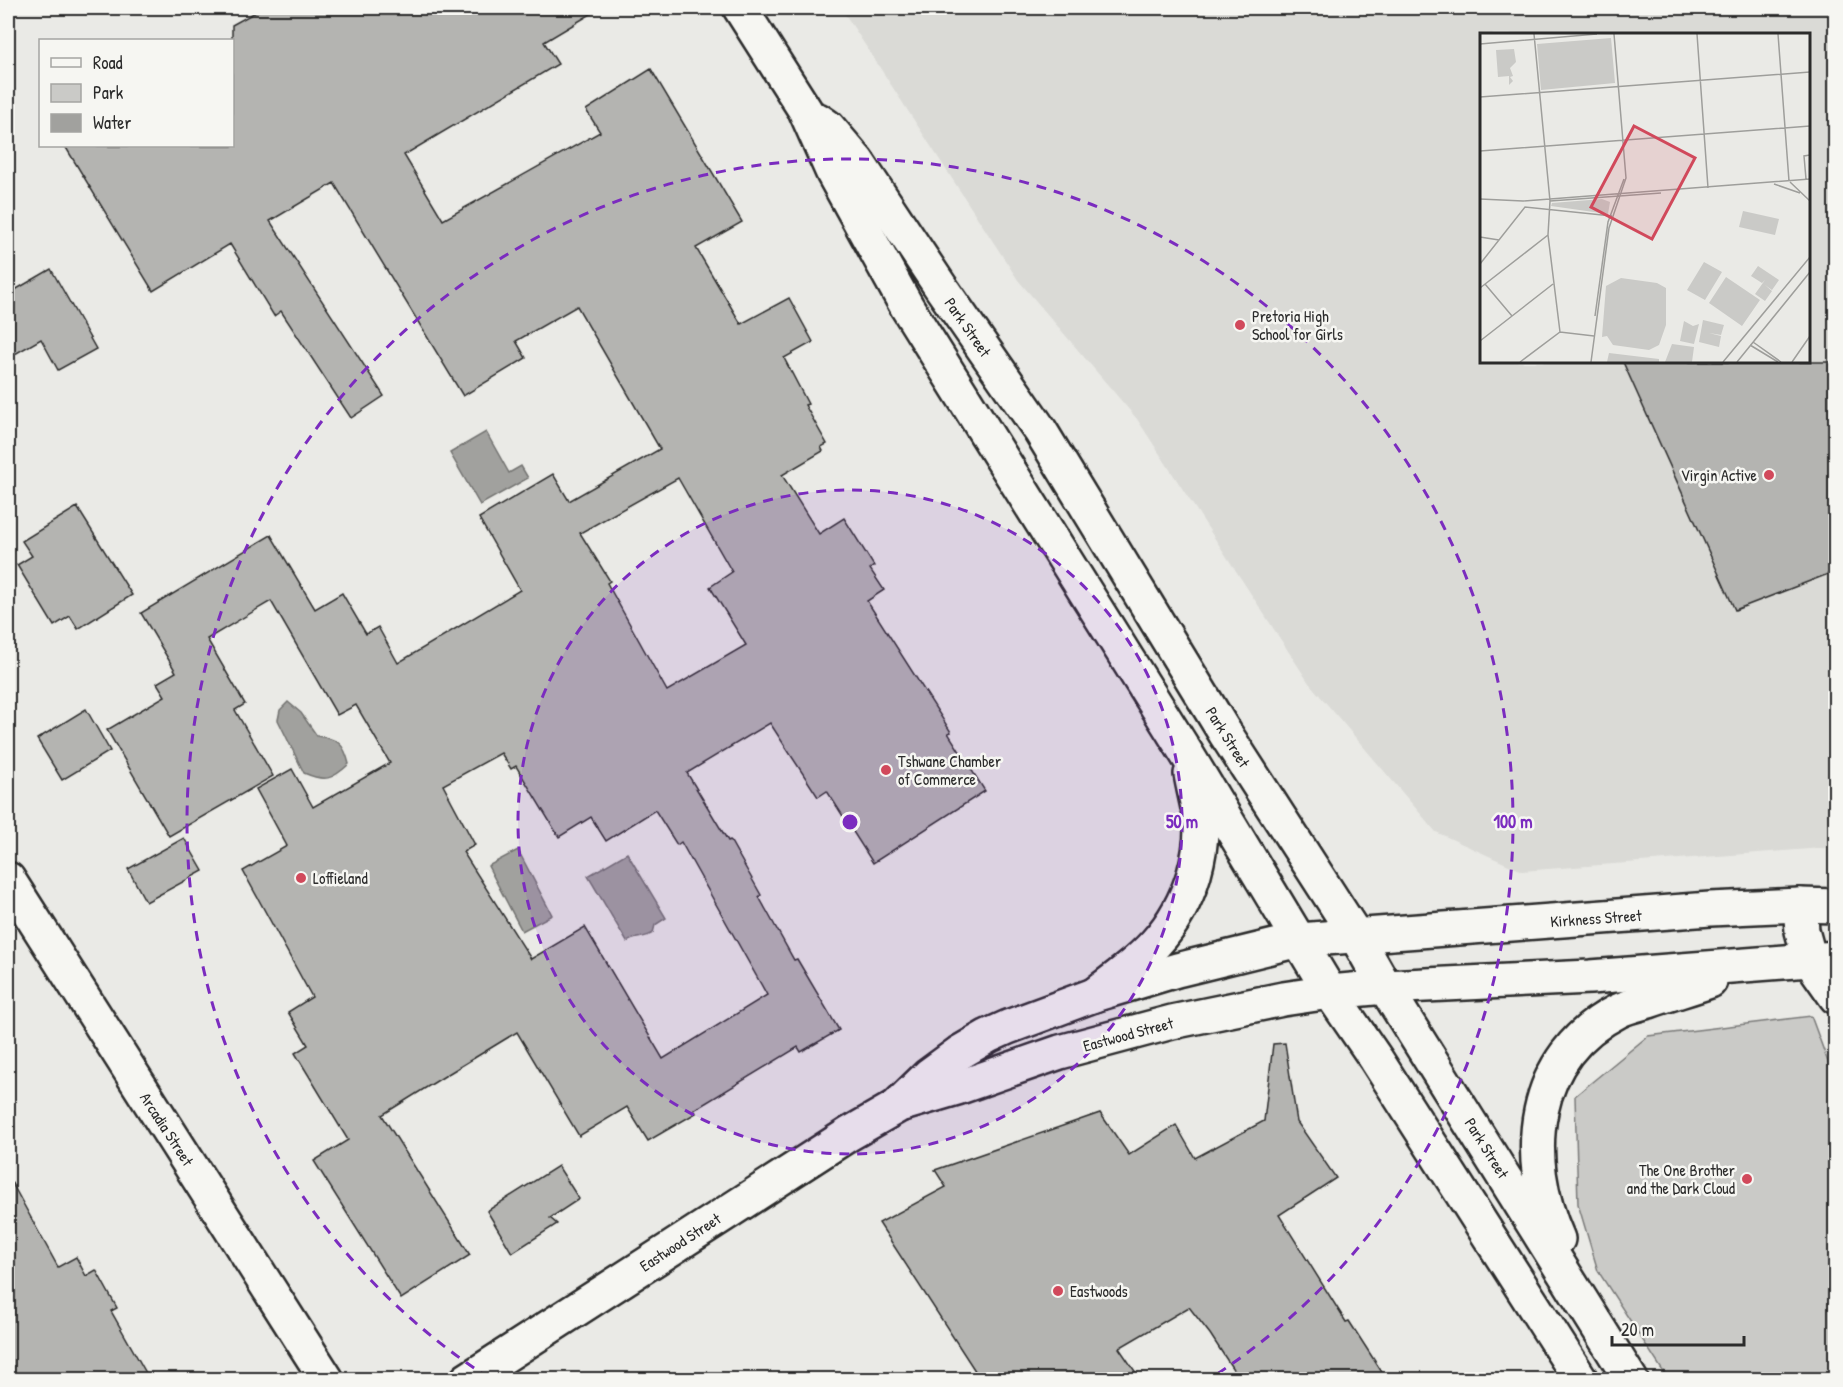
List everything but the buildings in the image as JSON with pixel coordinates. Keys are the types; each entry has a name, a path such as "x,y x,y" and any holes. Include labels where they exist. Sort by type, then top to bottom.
{"street":[{"name":"Park Street","path":"740,8 805,110 833,172 906,307 1188,756 1330,992 1376,1059 1581,1380"},
{"name":"Park Street","path":"805,110 828,127 857,161 1040,430 1225,733 1356,936 1385,987 1632,1380"},
{"path":"1094,995 1138,962 1171,926 1186,898 1196,865 1201,829 1188,756"},
{"name":"Arcadia Street","path":"8,879 327,1380"},
{"path":"1800,904 1802,931 1823,959 1836,997"},
{"name":"Kirkness Street","path":"1299,940 1800,904 1836,906"},
{"name":"Eastwood Street","path":"896,1107 929,1075 988,1036 1094,995 1189,967 1299,940"},
{"path":"1385,987 1590,977 1823,959"},
{"path":"1598,1327 1551,1224 1538,1174 1539,1117 1556,1068 1582,1037 1619,1011 1758,965"},
{"name":"Eastwood Street","path":"467,1380 839,1140 896,1107 1071,1049 1172,1022 1283,999 1385,987"}],"shaded area":[{"path":"841,8 1835,8 1835,847 1522,871 1436,832 1309,683 1137,419 1018,280"}],"green space":[{"path":"1811,1016 1835,1081 1835,1379 1668,1379 1598,1271 1578,1204 1575,1096 1648,1036"}],"water":[{"path":"486,432 509,473 521,466 528,478 480,505 450,453"},
{"path":"288,702 301,713 317,736 339,743 345,751 349,764 328,778 318,778 304,773 278,720 280,710"},
{"path":"518,850 552,915 522,931 488,866"},
{"path":"627,853 666,918 655,925 653,933 627,942 588,876"}],"place":[{"name":"Pretoria High School for Girls","path":"1240,325"},
{"name":"Virgin Active","path":"1769,475"},
{"name":"Tshwane Chamber of Commerce","path":"886,770"},
{"name":"Loffieland","path":"301,878"},
{"name":"The One Brother and the Dark Cloud","path":"1747,1179"},
{"name":"Eastwoods","path":"1058,1291"}]}
